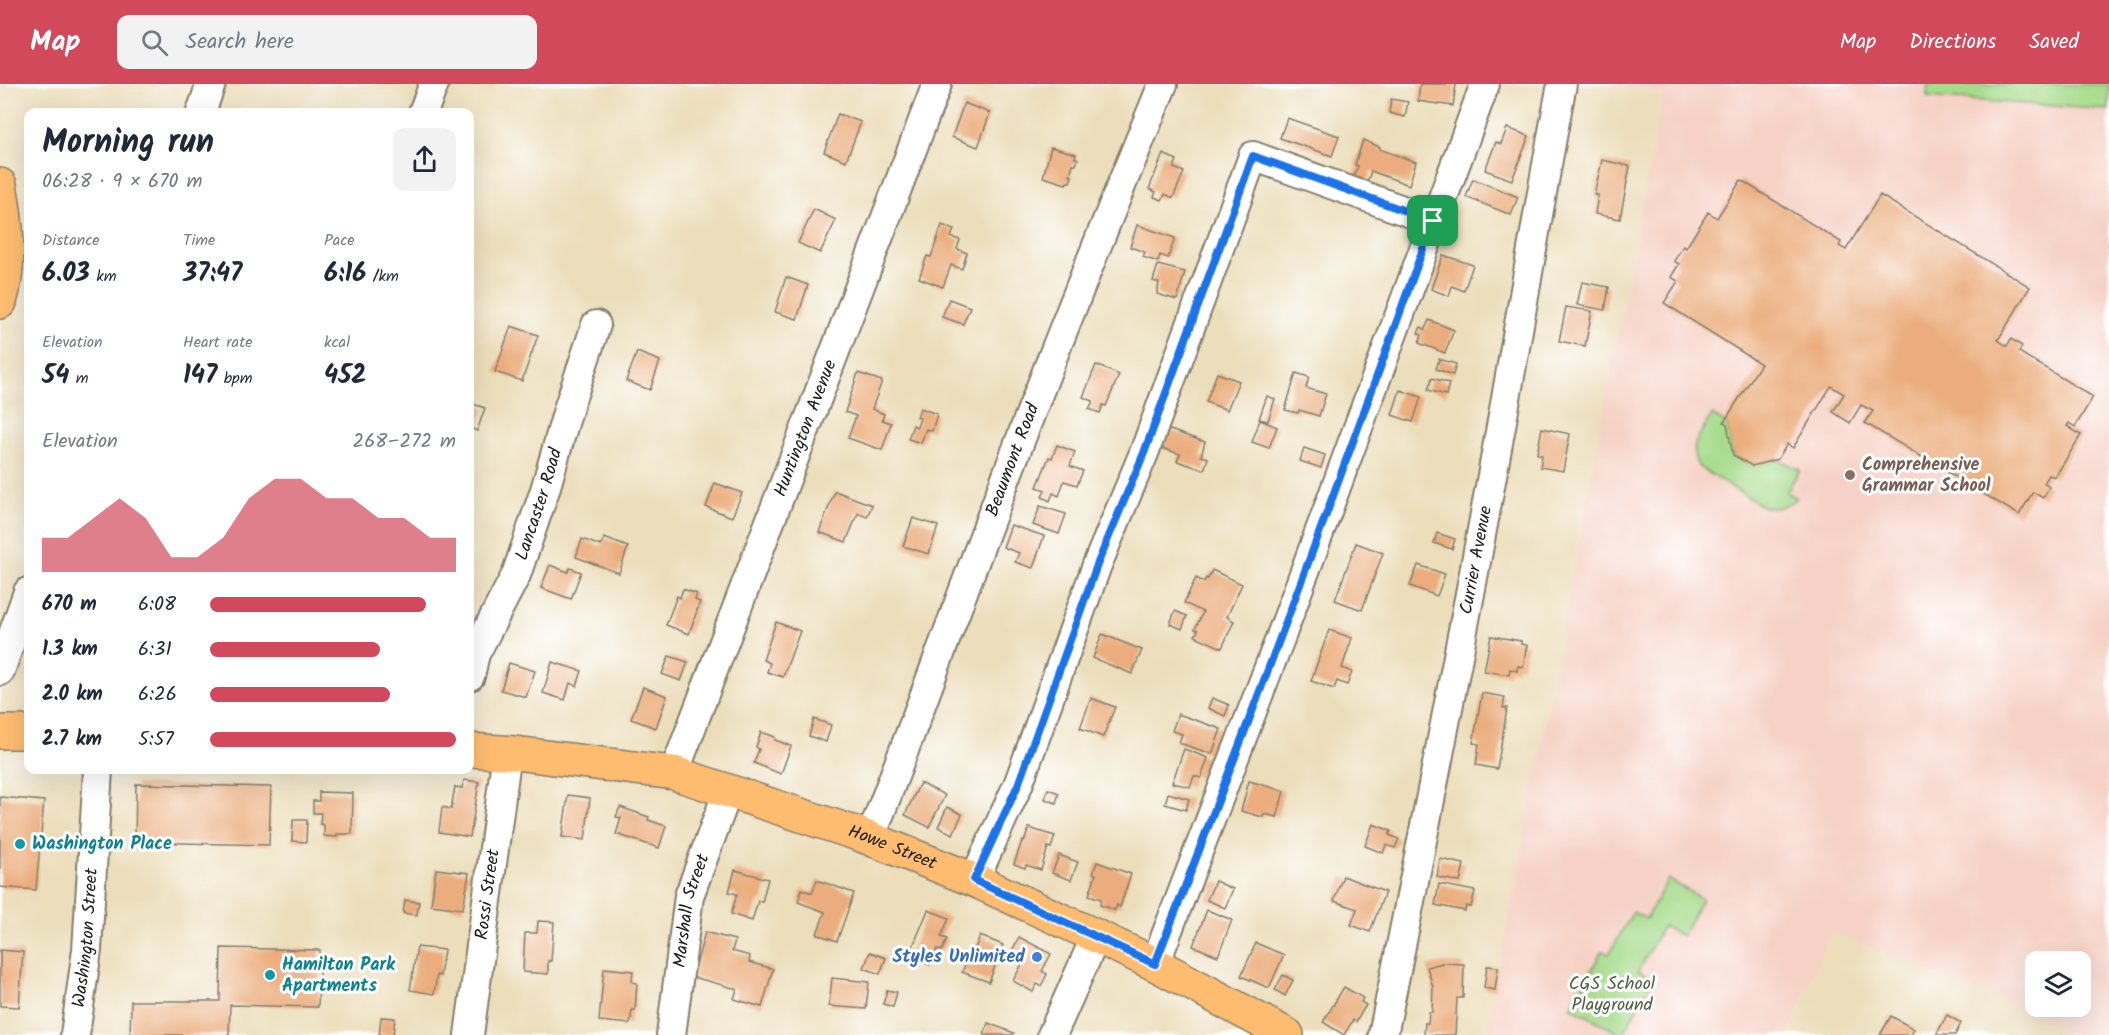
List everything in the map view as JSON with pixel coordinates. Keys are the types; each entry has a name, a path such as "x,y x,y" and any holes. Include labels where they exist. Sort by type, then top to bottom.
{"main road":[{"path":"0,185 7,221 6,260 0,303"},
{"path":"0,732 24,732"},
{"name":"Howe Street","path":"474,750 507,752 674,773 870,839 974,880 1096,936 1155,964 1284,1034"}],"street":[{"path":"202,108 210,84"},
{"path":"425,108 434,84"},
{"name":"Huntington Avenue","path":"674,773 937,84"},
{"name":"Beaumont Road","path":"870,839 1077,293 1163,84"},
{"path":"1155,964 1286,626 1485,84"},
{"name":"Currier Avenue","path":"1383,1035 1494,465 1534,229 1562,84"},
{"path":"974,880 1018,785 1097,565 1144,453 1253,156 1433,221"},
{"name":"Lancaster Road","path":"474,658 516,575 545,490 568,406 596,325"},
{"path":"0,671 24,603"},
{"name":"Rossi Street","path":"469,1035 507,752"},
{"name":"Washington Street","path":"75,1035 89,925 99,774"},
{"name":"Marshall Street","path":"670,1035 689,896 728,790"},
{"path":"1052,1035 1096,936"}],"shaded area":[{"name":"Comprehensive Grammar School","path":"1610,84 2109,84 2109,1035 2066,1035 2043,1017 2091,1017 2091,951 2025,951 2025,1009 1830,931 1788,1035 1487,1035 1663,93"}],"green space":[{"path":"1928,84 2109,84 2109,110 1927,97"},
{"path":"1712,415 1727,424 1733,455 1752,466 1778,459 1800,470 1786,492 1797,498 1780,507 1762,506 1699,467 1695,460 1695,447"},
{"name":"CGS School Playground","path":"1668,879 1702,899 1682,936 1663,926 1638,971 1653,980 1622,1035 1571,1007 1602,951 1609,954 1633,912 1646,919"}],"building":[{"path":"1420,84 1456,84 1453,106 1418,101"},
{"path":"1391,99 1408,102 1405,117 1389,113"},
{"path":"964,103 990,113 978,147 952,137"},
{"path":"838,114 861,122 846,161 824,152"},
{"path":"1287,118 1339,136 1332,156 1280,138"},
{"path":"1507,128 1529,136 1512,180 1485,170 1496,142 1501,144"},
{"path":"1363,140 1380,147 1379,149 1416,162 1409,185 1371,171 1367,183 1353,178"},
{"path":"1051,147 1076,154 1075,158 1078,159 1076,165 1073,164 1070,182 1066,184 1043,177"},
{"path":"1163,154 1177,160 1174,168 1184,172 1173,198 1165,194 1162,200 1154,197 1156,192 1149,189"},
{"path":"1602,160 1630,166 1620,219 1595,214 1598,195 1594,195"},
{"path":"1473,179 1518,197 1511,215 1466,197"},
{"name":"Comprehensive Grammar School","path":"1741,180 1841,242 1839,246 1846,250 1880,195 2030,287 1998,340 2007,346 2011,339 2022,346 2019,352 2093,397 2075,427 2069,423 2067,426 2081,435 2055,477 2049,475 2044,483 2049,487 2043,498 2033,492 2019,515 1865,423 1873,411 1861,405 1850,423 1833,412 1844,394 1831,386 1793,448 1787,444 1778,459 1752,466 1733,455 1727,424 1724,422 1761,364 1664,303 1678,281 1671,277 1679,264 1674,261 1683,246 1686,248 1708,212 1717,218"},
{"path":"814,209 836,220 820,253 798,243"},
{"path":"942,225 954,230 951,237 960,240 957,249 967,253 962,269 951,265 943,287 919,278 927,256 931,257"},
{"path":"1137,225 1175,238 1168,258 1160,255 1158,262 1143,257 1145,252 1130,247"},
{"path":"1443,255 1473,265 1464,291 1452,286 1449,296 1431,289"},
{"path":"1158,265 1185,272 1177,300 1157,294 1159,283 1153,281"},
{"path":"786,277 808,285 797,319 775,312"},
{"path":"1582,282 1609,287 1605,310 1577,305"},
{"path":"949,299 970,307 963,324 942,317"},
{"path":"1566,307 1592,311 1585,346 1559,341"},
{"path":"1429,320 1454,330 1445,353 1419,343 1422,335 1418,333 1421,327 1425,329"},
{"path":"511,326 538,335 522,381 495,372"},
{"path":"637,352 660,361 650,390 626,381"},
{"path":"1439,359 1456,364 1453,375 1436,369"},
{"path":"1096,365 1119,375 1106,406 1103,405 1100,413 1089,409 1093,401 1083,397"},
{"path":"858,373 882,381 872,409 884,414 882,420 891,423 882,450 848,438 856,416 845,412"},
{"path":"1217,373 1239,381 1227,410 1206,402"},
{"path":"1296,373 1309,377 1306,388 1326,394 1319,416 1299,410 1298,413 1285,410"},
{"path":"1432,378 1449,383 1446,395 1428,390"},
{"path":"1400,390 1421,397 1413,422 1392,415"},
{"path":"1267,396 1275,399 1268,421 1259,419"},
{"path":"474,404 485,408 477,431 474,430"},
{"path":"920,408 937,414 932,431 926,429 921,443 908,439 913,425 917,427"},
{"path":"1260,420 1277,427 1269,448 1252,442"},
{"path":"1542,428 1570,434 1563,471 1540,467 1542,455 1537,454"},
{"path":"1167,429 1205,442 1201,456 1208,458 1204,470 1177,461 1180,454 1161,448"},
{"path":"1057,445 1075,452 1070,466 1083,471 1077,485 1064,481 1059,496 1053,493 1050,501 1042,497 1045,490 1037,487 1049,457 1052,458"},
{"path":"1304,448 1325,455 1321,468 1300,461"},
{"path":"715,483 742,493 732,517 706,507"},
{"path":"835,491 872,505 867,517 858,513 846,542 819,532"},
{"path":"1040,506 1066,514 1059,534 1033,525"},
{"path":"913,518 938,526 929,554 903,546"},
{"path":"1011,525 1044,536 1033,568 1015,562 1019,553 1003,547"},
{"path":"1437,533 1455,539 1452,549 1434,543"},
{"path":"604,538 628,547 619,573 576,557 582,539 601,546"},
{"path":"1356,543 1383,553 1362,610 1335,600"},
{"path":"550,565 568,572 570,568 581,572 571,599 541,588"},
{"path":"1418,565 1445,574 1437,596 1410,586"},
{"path":"1212,570 1242,584 1227,617 1234,621 1222,648 1195,636 1198,630 1195,629 1203,612 1184,603 1196,578 1204,582"},
{"path":"683,589 697,594 695,600 700,602 689,634 666,625 677,596 680,598"},
{"path":"1175,611 1187,616 1182,629 1170,624"},
{"path":"776,622 800,631 783,677 767,672 770,663 763,660"},
{"path":"1329,630 1352,638 1342,668 1352,672 1347,685 1337,681 1334,689 1311,681"},
{"path":"1102,634 1142,650 1132,674 1093,658"},
{"path":"1491,636 1521,641 1521,644 1527,645 1523,667 1518,666 1517,671 1510,669 1509,675 1484,671"},
{"path":"669,656 688,662 681,681 662,674"},
{"path":"552,662 582,671 577,686 570,683 565,700 543,693"},
{"path":"509,663 535,671 526,697 501,690"},
{"path":"643,687 667,696 656,728 631,719"},
{"path":"1482,693 1505,697 1503,708 1507,708 1497,769 1476,765 1479,744 1473,743"},
{"path":"1091,698 1115,707 1103,737 1080,728"},
{"path":"1212,698 1229,705 1225,716 1208,708"},
{"path":"1178,714 1221,729 1212,754 1179,743 1182,734 1172,731"},
{"path":"814,719 831,725 826,742 809,736"},
{"path":"761,732 791,746 781,774 754,763"},
{"path":"1184,749 1208,758 1201,778 1194,776 1190,787 1172,783"},
{"path":"464,780 479,782 470,837 439,832 442,807 451,809 455,787 462,788"},
{"path":"1249,781 1284,791 1277,817 1264,814 1263,817 1241,811"},
{"path":"920,783 945,795 929,827 905,815"},
{"path":"136,784 271,787 269,845 135,842"},
{"path":"1048,789 1059,793 1056,803 1045,799"},
{"path":"319,792 353,793 352,834 337,834 337,837 324,836 324,825 320,824 321,813 313,813 313,801 319,801"},
{"path":"1168,793 1189,799 1186,810 1165,804"},
{"path":"568,795 590,798 585,840 562,837"},
{"name":"Washington Place","path":"0,797 44,801 36,890 0,887"},
{"path":"620,807 649,817 648,820 666,826 659,848 616,834 621,818 616,817"},
{"path":"947,807 962,814 953,834 938,827"},
{"path":"293,820 307,820 306,842 292,841"},
{"path":"1373,824 1391,831 1389,835 1399,839 1395,848 1386,845 1383,853 1365,846"},
{"path":"1029,828 1055,836 1051,848 1048,847 1041,870 1014,864"},
{"path":"1059,855 1078,862 1071,880 1052,873"},
{"path":"1440,859 1464,864 1460,882 1437,877"},
{"path":"1097,862 1131,874 1120,907 1117,905 1115,910 1100,905 1101,899 1089,895 1096,874 1093,873"},
{"path":"436,869 469,873 463,909 431,905"},
{"path":"735,870 768,879 762,902 758,901 752,921 731,914 737,894 729,892"},
{"path":"1343,876 1385,892 1370,932 1351,925 1357,909 1334,901"},
{"path":"817,880 854,893 837,941 817,934 825,912 798,902 802,889 812,893"},
{"path":"1215,881 1233,889 1225,908 1207,900"},
{"path":"1439,884 1475,891 1471,907 1466,906 1465,911 1435,905"},
{"path":"405,900 419,902 417,915 403,913"},
{"path":"928,910 949,918 941,937 947,939 942,951 937,949 930,965 909,956"},
{"path":"1207,910 1232,920 1218,956 1193,946"},
{"path":"538,921 554,922 548,974 523,972 525,933 537,933"},
{"path":"705,932 735,940 732,951 750,956 749,962 773,969 762,1007 734,999 737,989 693,977"},
{"path":"980,936 1003,945 989,982 962,972 967,960 970,961"},
{"path":"1019,937 1051,954 1042,971 1047,974 1041,986 1037,984 1033,992 1013,981 1024,960 1011,953"},
{"path":"1256,943 1284,955 1269,988 1241,976"},
{"path":"417,947 444,950 440,976 437,975 434,994 410,990"},
{"name":"Hamilton Park Apartments","path":"221,948 320,950 318,1007 230,1005 229,1035 130,1035 131,1001 220,1001"},
{"path":"0,950 23,952 19,1007 0,1006"},
{"path":"870,952 886,958 880,974 864,968"},
{"path":"1442,963 1464,964 1463,998 1457,998 1455,1035 1424,1035 1425,1023 1428,1023 1429,1012 1432,1012 1433,987 1427,967"},
{"path":"1487,966 1498,967 1495,990 1484,988"},
{"path":"604,968 633,971 632,982 637,983 635,1010 632,1010 630,1024 599,1021"},
{"path":"1283,975 1293,980 1285,996 1275,990"},
{"path":"832,978 869,982 866,1009 829,1006"},
{"path":"1344,987 1363,998 1361,1002 1366,1005 1356,1022 1353,1020 1344,1035 1323,1022"},
{"path":"887,990 897,992 893,1007 883,1004"},
{"path":"1947,1015 1961,1023 1955,1035 1936,1035"},
{"path":"1891,1016 1914,1029 1911,1035 1880,1035"},
{"path":"381,1017 395,1018 393,1035 379,1035"},
{"path":"988,1023 1014,1033 1013,1035 984,1035"}],"place":[{"name":"Comprehensive Grammar School","path":"1850,475"},
{"name":"Washington Place","path":"20,844"},
{"name":"Styles Unlimited","path":"1037,957"},
{"name":"Hamilton Park Apartments","path":"270,975"}],"route":[{"path":"1253,156 1433,221 1281,636 1155,964 974,880 1018,785 1097,565 1144,453 1253,156"}]}
